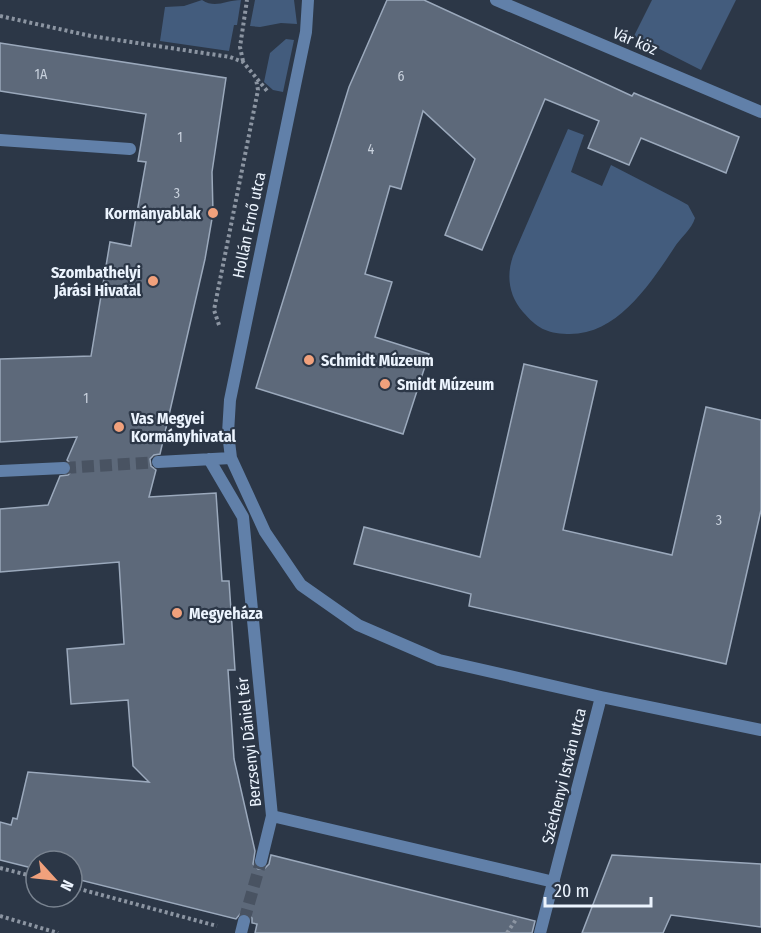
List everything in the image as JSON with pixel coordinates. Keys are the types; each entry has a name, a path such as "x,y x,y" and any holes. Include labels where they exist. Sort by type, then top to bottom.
{"street":[{"name":"Hollán Ernő utca","path":"231,458 228,433 230,400 306,32 308,0"},
{"name":"Vár köz","path":"496,0 761,112"},
{"path":"0,140 130,149"},
{"path":"158,462 231,458 265,532 301,585 358,625 439,660 761,730"},
{"name":"Berzsenyi Dániel tér","path":"209,459 243,517 272,816 554,882"},
{"path":"0,471 64,468"},
{"name":"Széchenyi István utca","path":"540,933 601,697"},
{"path":"261,861 272,816"}],"path":[{"path":"247,0 240,47 243,63 256,80"},
{"path":"0,16 91,36 220,55 243,63"},
{"path":"0,868 24,875"},
{"path":"84,890 242,929"},
{"path":"0,916 58,933"}],"shaded area":[{"path":"202,0 216,4 241,0 237,25 234,25 229,51 160,41 165,7 184,6"},
{"path":"255,0 294,0 297,24 250,26"},
{"path":"652,0 736,0 701,70 634,36"},
{"path":"286,39 294,40 283,92 273,90 264,82 270,53"},
{"path":"568,129 584,135 571,172 602,186 611,165 688,205 695,218 643,292 630,305 601,326 585,332 567,334 548,331 528,317 518,306 509,278 513,256"}],"building":[{"path":"387,0 424,0 632,96 634,93 739,137 726,173 641,138 629,165 588,148 599,121 545,99 482,250 445,235 475,159 423,111 401,189 390,186 365,274 392,282 375,337 429,354 403,434 256,388 349,87"},
{"path":"0,43 226,78 212,172 213,213 205,259 160,454 150,459 151,466 156,470 149,497 216,493 222,581 229,581 235,670 228,670 234,759 255,851 253,864 258,869 264,869 269,864 271,855 535,921 532,933 255,933 257,924 252,923 252,918 247,913 241,913 236,919 84,881 84,849 24,849 24,866 0,860 0,822 11,825 13,818 17,819 28,772 149,782 133,766 128,700 71,704 67,649 124,644 119,562 0,572 0,509 48,505 60,476 68,475 72,471 71,464 67,460 77,437 0,442 0,359 91,356 110,242 131,246 146,162 138,161 146,114 0,91"},
{"path":"524,364 597,381 563,530 672,555 706,407 761,420 761,510 726,664 469,606 471,594 354,564 364,527 480,557"},
{"path":"612,855 761,864 761,927 671,915 663,933 582,933"}],"tunnel":[{"path":"64,468 158,462"},
{"path":"244,921 261,861"}],"place":[{"name":"Kormányablak","path":"213,213"},
{"name":"Szombathelyi Járási Hivatal","path":"153,281"},
{"name":"Schmidt Múzeum","path":"309,360"},
{"name":"Smidt Múzeum","path":"385,384"},
{"name":"Vas Megyei Kormányhivatal","path":"119,427"},
{"name":"Megyeháza","path":"177,613"}]}
